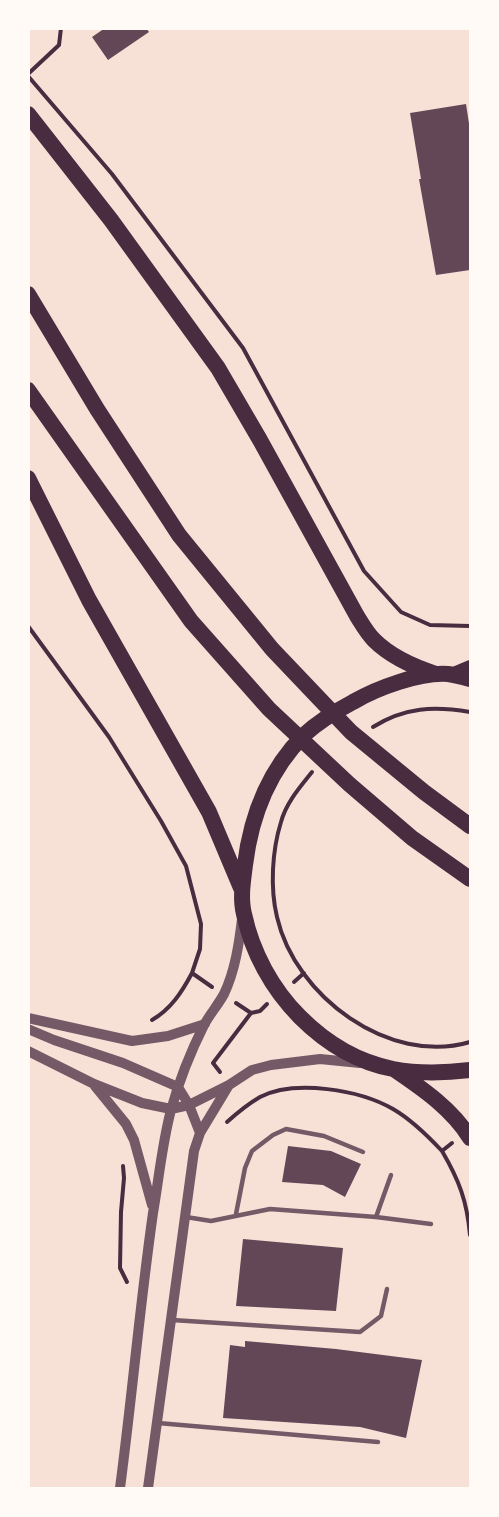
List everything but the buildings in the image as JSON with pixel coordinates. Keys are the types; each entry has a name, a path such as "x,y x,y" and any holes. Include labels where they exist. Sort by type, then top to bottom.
{"highway":[{"path":"28,114 111,220 218,368 357,616 373,639 409,663 443,674 471,679"},
{"path":"28,294 97,409 179,535 272,649 351,732 424,792 471,826"},
{"path":"28,390 191,621 269,709 349,784 412,838 471,879"},
{"path":"28,478 89,600 209,812 242,888"},
{"path":"443,674 376,690 336,711 306,734 287,754 275,772 258,807 249,834 242,888 243,913 262,967 294,1010 325,1039 343,1051 394,1070 439,1073 471,1070"},
{"path":"394,1070 425,1090 469,1135"}],"main road":[{"path":"443,674 471,666"}],"street":[{"path":"120,1488 143,1279 161,1158 171,1109 205,1024 223,994 232,970 239,944 243,913"},
{"path":"28,1018 132,1041 168,1036 205,1024"},
{"path":"28,1029 123,1063 178,1087 189,1104 200,1133"},
{"path":"28,1051 94,1084 142,1102 171,1109 189,1104 229,1085 252,1070 271,1065 320,1059 375,1064"},
{"path":"94,1084 126,1124 134,1140 154,1211"},
{"path":"148,1488 172,1320 183,1217 194,1151 200,1133 229,1085"}],"lane":[{"path":"236,1214 245,1168 252,1151 280,1132 286,1130 324,1136 363,1152"},
{"path":"376,1217 391,1175"},
{"path":"183,1217 211,1221 236,1214 270,1209 376,1217 431,1224"},
{"path":"172,1320 360,1332 381,1316 387,1288"},
{"path":"158,1423 378,1442"}],"path":[{"path":"61,28 59,45 28,75 112,174 243,348 364,571 401,612 430,625 471,626"},
{"path":"28,626 110,737 186,866 201,924 200,949 192,973 181,994 170,1007 146,1022"},
{"path":"400,713 435,707 471,712"},
{"path":"296,792 281,821 273,887 277,918 288,949 304,973 328,1002 371,1032 398,1042 424,1047 455,1046 471,1042"},
{"path":"192,973 208,984"},
{"path":"299,978 304,973"},
{"path":"240,1005 251,1013"},
{"path":"217,1068 213,1063 251,1013 260,1011"},
{"path":"226,1122 244,1104 285,1090 314,1088 356,1094 392,1108 420,1128 442,1150 455,1174 467,1208 471,1235"},
{"path":"442,1150 469,1135"},
{"path":"122,1162 124,1178 120,1268 141,1309"}]}
